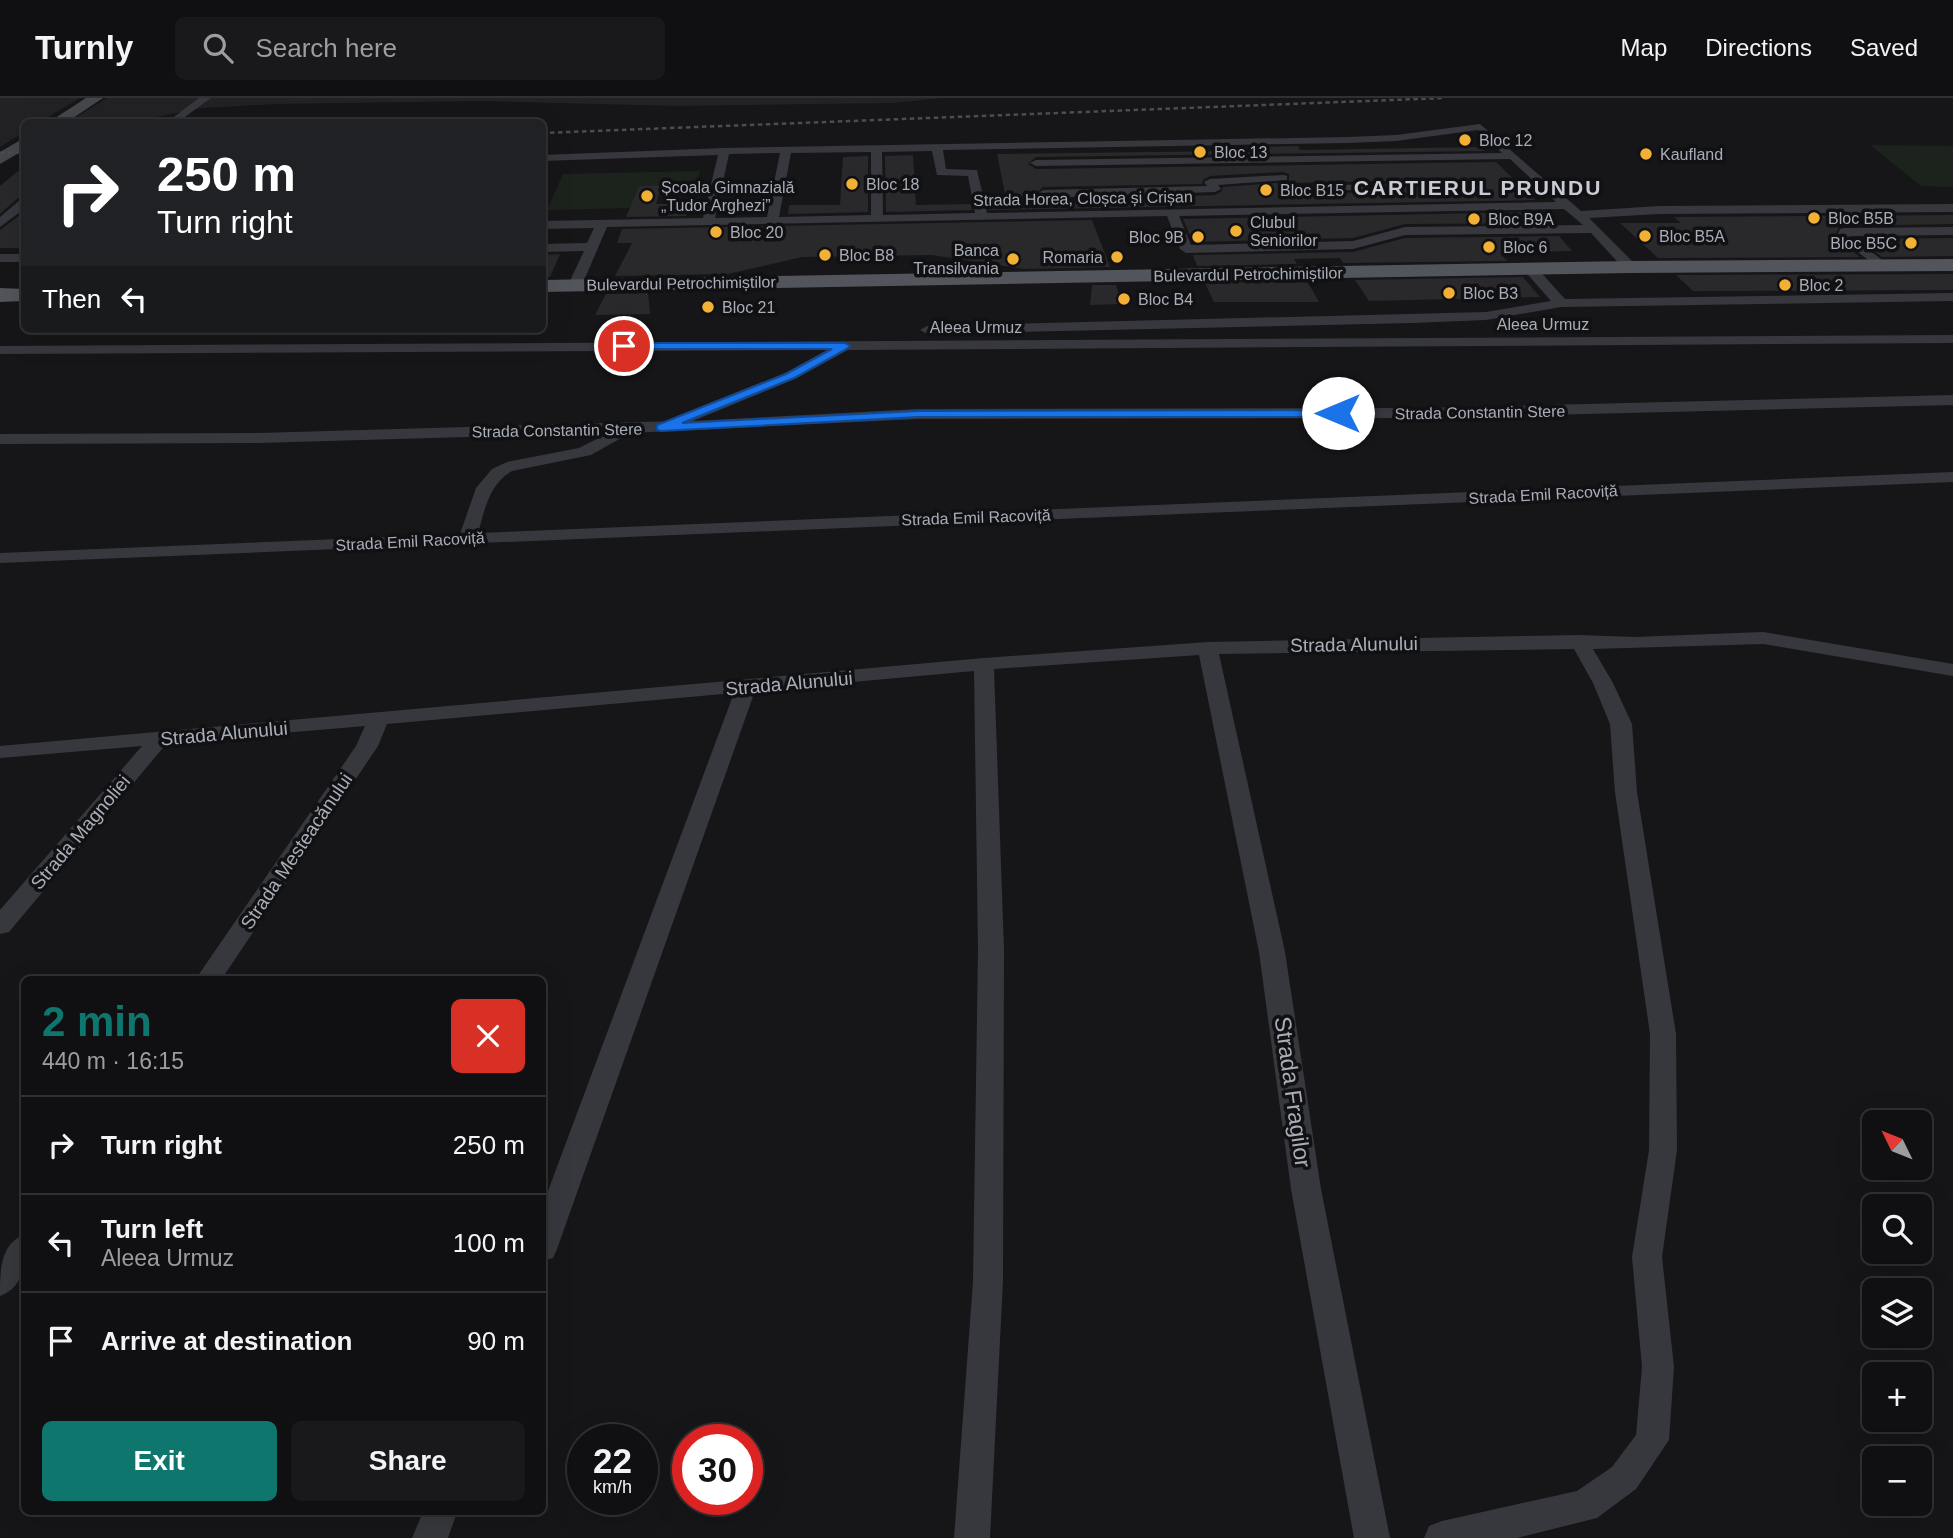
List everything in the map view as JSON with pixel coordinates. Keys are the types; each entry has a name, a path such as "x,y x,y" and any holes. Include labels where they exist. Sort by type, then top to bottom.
{"main road":[{"name":"Bulevardul Petrochimiștilor","path":"546,286 1630,267 1953,265"},
{"path":"0,295 21,295"}],"street":[{"path":"62,119 96,98"},
{"path":"176,119 206,98"},
{"path":"1458,121 1470,128"},
{"path":"546,158 724,151 1396,138 1480,127 1594,229 1630,267"},
{"path":"1262,142 1302,212"},
{"path":"0,159 21,146"},
{"path":"1031,146 1048,216"},
{"path":"937,147 940,173 973,172 982,217"},
{"path":"877,148 877,219"},
{"path":"772,221 786,150"},
{"path":"708,222 724,151"},
{"path":"1040,178 1272,159 1511,156"},
{"path":"1040,178 1215,189 1210,182 1387,187"},
{"path":"1,222 21,205"},
{"name":"Strada Horea, Cloșca și Crișan","path":"546,225 1565,205"},
{"path":"1576,215 1659,210 1953,208"},
{"path":"1390,210 1405,231"},
{"path":"1172,214 1186,249 1353,245 1405,231 1594,229"},
{"path":"575,285 601,224"},
{"path":"1880,265 1843,236 1844,232 1953,231"},
{"path":"546,248 592,247"},
{"path":"0,258 21,258"},
{"path":"0,273 21,258"},
{"path":"1531,269 1561,303"},
{"path":"661,427 790,376 845,346 876,335 927,330 1486,316 1561,303 1953,297"},
{"name":"Aleea Urmuz","path":"0,350 1953,340"},
{"name":"Strada Constantin Stere","path":"0,439 258,438 626,428 918,414 1436,413 1953,400"},
{"path":"467,538 488,479 496,471 586,452 612,441 626,428"},
{"name":"Strada Emil Racoviță","path":"0,558 1953,477"},
{"name":"Strada Alunului","path":"0,752 984,664 1208,648 1579,641 1634,643 1763,638 1953,670"},
{"path":"1442,1538 1585,1506 1624,1478 1652,1440 1658,1367 1647,1257 1663,1150 1663,1034 1626,792 1621,724 1603,683 1579,641"},
{"name":"Strada Fragilor","path":"1208,648 1272,952 1306,1189 1372,1538"},
{"path":"972,1538 988,1281 991,949 984,664"},
{"path":"546,1238 746,687"},
{"name":"Strada Mesteacănului","path":"211,976 367,746 378,719"},
{"name":"Strada Magnoliei","path":"0,926 160,738"},
{"path":"0,1283 21,1252"},
{"path":"429,1538 439,1515"}],"shaded area":[{"path":"0,98 80,98 45,119 21,119 21,134 0,147"},
{"path":"107,98 943,98 893,103 677,106 482,101 276,104 202,108 145,119 73,119"},
{"path":"1870,145 1953,146 1953,187 1921,186"},
{"path":"700,171 696,188 661,189 661,185 639,186 631,208 547,210 563,174"}],"building":[{"path":"1298,146 1300,150 1481,147 1485,151 1036,157 1028,164 1036,169 1496,162 1535,200 989,210 988,204 1007,203 997,154 1230,151 1228,148","holes":["1283,172 1289,174 1289,182 1223,187 1222,191 1215,195 1043,201 1035,195 1043,187 1202,184 1203,180 1210,176","1387,181 1396,187 1393,191 1289,195 1281,190 1289,183"]},
{"path":"913,155 916,205 971,204 972,210 886,212 885,156"},
{"name":"Bloc 18","path":"868,156 868,212 788,214 789,205 840,205 843,157"},
{"path":"21,168 21,198 0,214 0,186"},
{"name":"Școala Gimnazială „Tudor Arghezi”","path":"662,185 656,204 682,204 680,209 688,209 686,216 626,217 639,186"},
{"path":"1542,212 1552,223 1405,224 1353,238 1193,242 1183,219"},
{"path":"21,214 21,248 0,248 0,230"},
{"path":"1953,215 1953,224 1839,226 1835,238 1860,257 1658,258 1620,223 1681,223 1674,217"},
{"path":"1092,220 1110,267 1024,269 932,255 802,257 728,274 615,276 632,243 617,243 622,229"},
{"path":"1559,236 1572,251 1500,253 1507,261 1343,263 1340,258 1294,259 1297,264 1197,266 1193,255 1353,252 1405,238"},
{"path":"1953,238 1953,256 1882,257 1858,239"},
{"path":"560,254 550,277 546,277 546,255"},
{"name":"Bloc 2","path":"1953,274 1953,290 1693,291 1676,275"},
{"name":"Bloc B3","path":"1523,277 1540,297 1369,301 1355,280"},
{"path":"1307,281 1319,302 1214,302 1205,283"},
{"path":"1092,285 1116,285 1122,304 1090,305"},
{"path":"648,293 650,314 595,315 606,294"}],"railway":[{"path":"546,133 1444,98"},
{"path":"0,153 21,152"}],"place":[{"name":"Bloc 12","path":"1465,140"},
{"name":"Bloc 13","path":"1200,152"},
{"name":"Kaufland","path":"1646,154"},
{"name":"Bloc 18","path":"852,184"},
{"name":"Bloc B15","path":"1266,190"},
{"name":"Școala Gimnazială „Tudor Arghezi”","path":"647,196"},
{"name":"Bloc B5B","path":"1814,218"},
{"name":"Bloc B9A","path":"1474,219"},
{"name":"Clubul Seniorilor","path":"1236,231"},
{"name":"Bloc 20","path":"716,232"},
{"name":"Bloc B5A","path":"1645,236"},
{"name":"Bloc 9B","path":"1198,237"},
{"name":"Bloc B5C","path":"1911,243"},
{"name":"Bloc 6","path":"1489,247"},
{"name":"Bloc B8","path":"825,255"},
{"name":"Romaria","path":"1117,257"},
{"name":"Banca Transilvania","path":"1013,259"},
{"name":"Bloc 2","path":"1785,285"},
{"name":"Bloc B3","path":"1449,293"},
{"name":"Bloc B4","path":"1124,299"},
{"name":"Bloc 21","path":"708,307"}],"district":[{"name":"CARTIERUL PRUNDU","path":"1478,188"}],"route":[{"path":"624,346 845,346 790,376 661,427 918,414 1338,413"}]}
